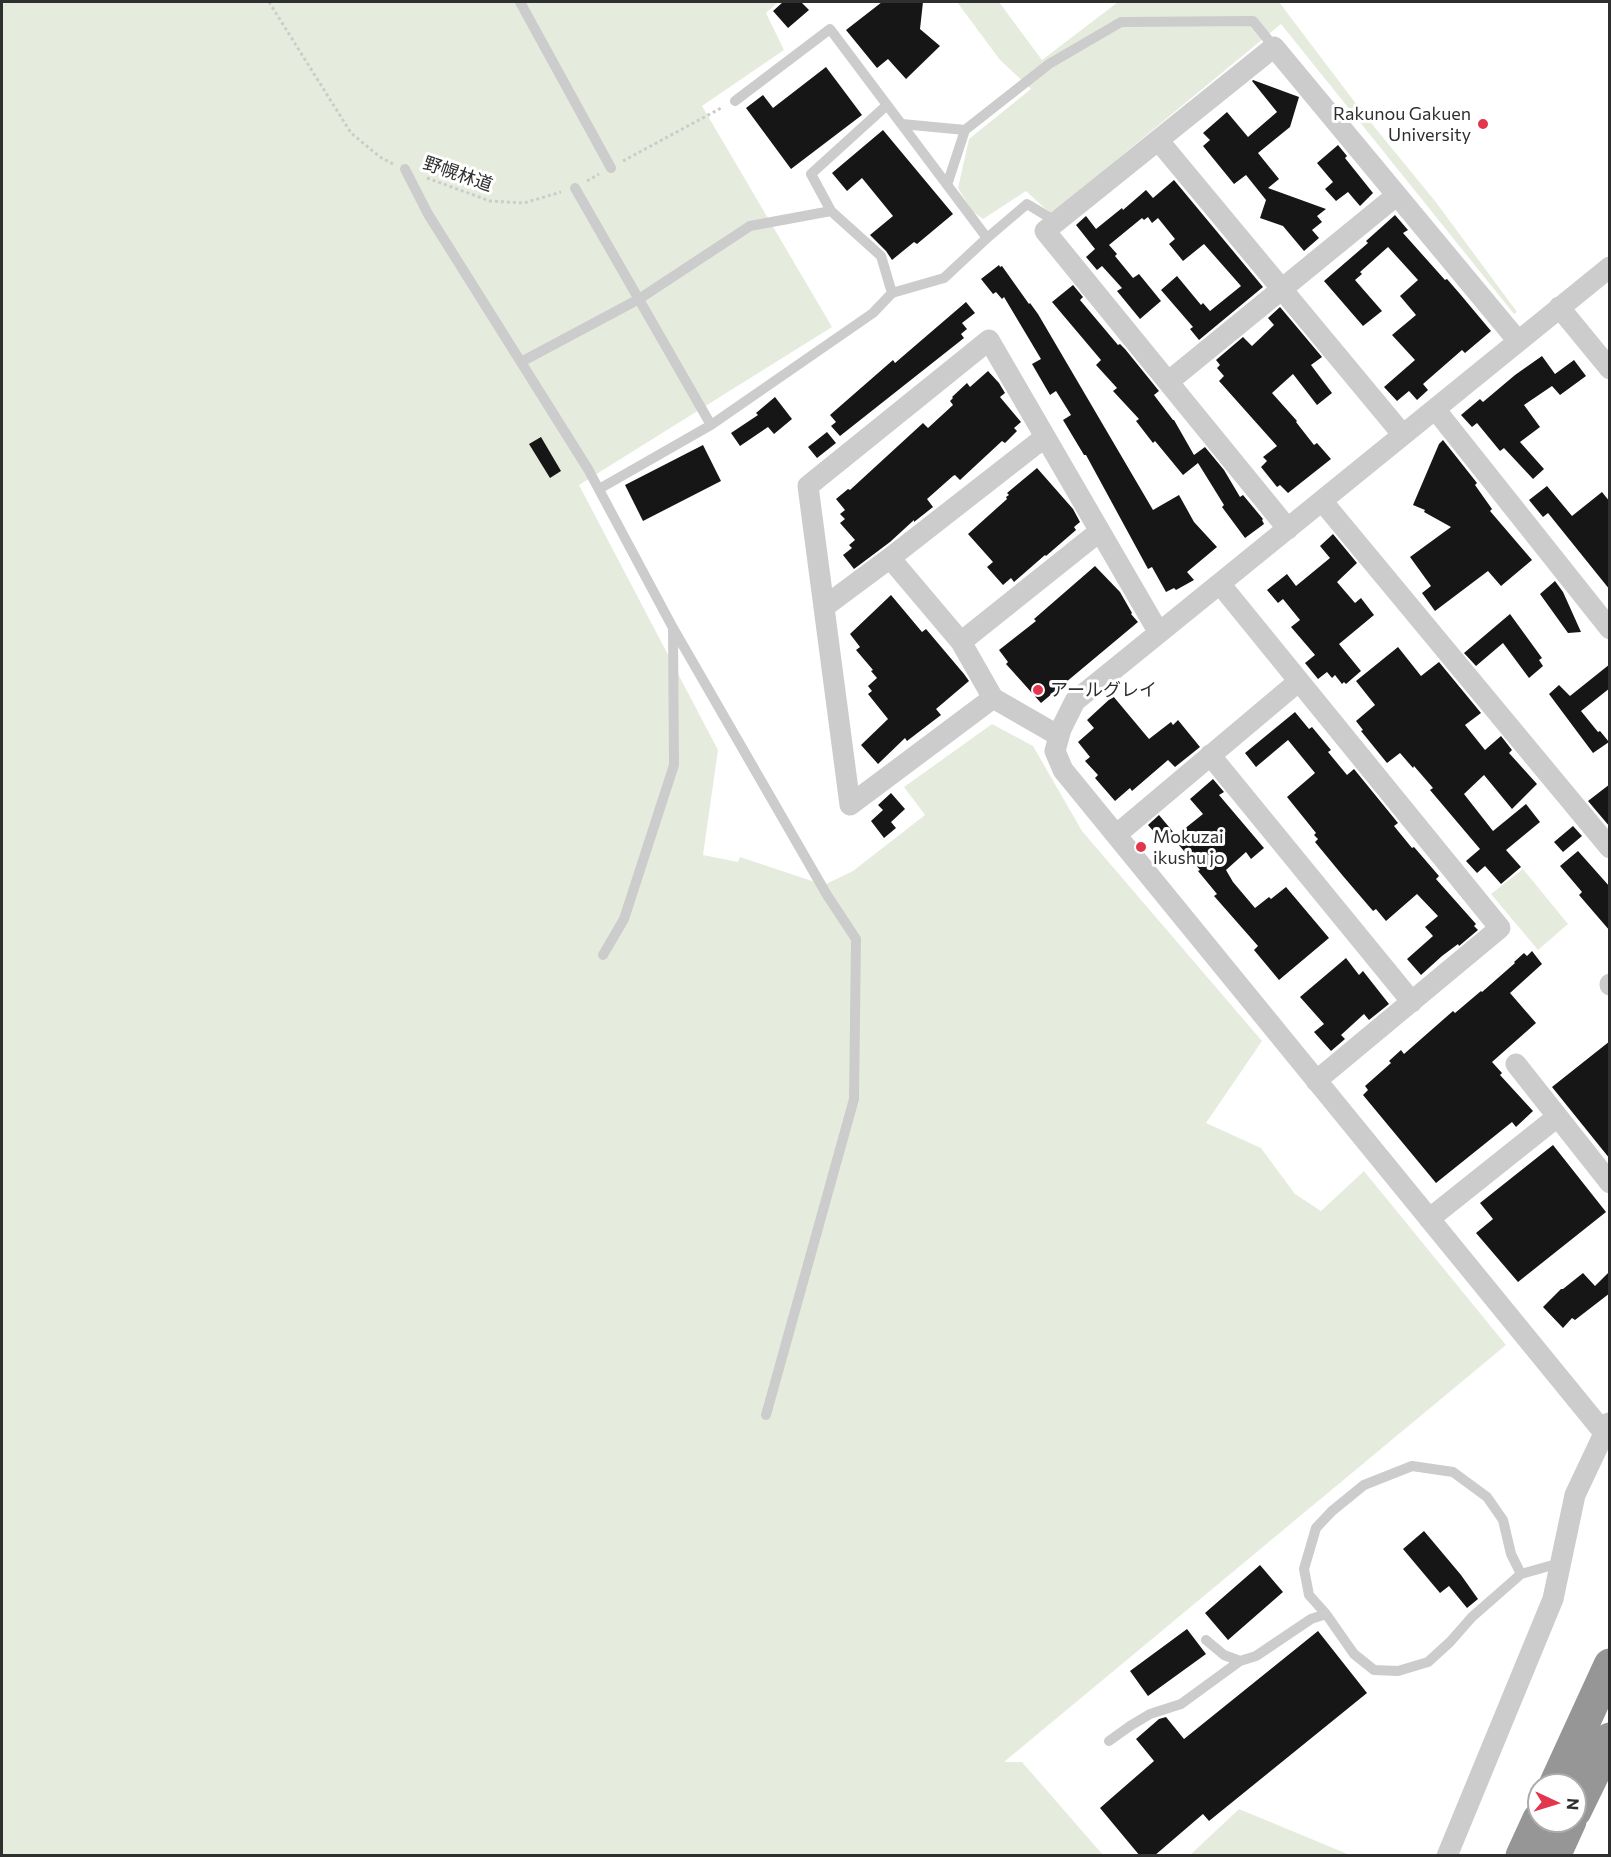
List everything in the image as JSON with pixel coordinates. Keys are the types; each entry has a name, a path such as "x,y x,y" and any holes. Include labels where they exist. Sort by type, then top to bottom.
{"highway":[{"path":"1560,1773 1610,1665"},
{"path":"1587,1786 1610,1739"},
{"path":"1522,1856 1533,1833"},
{"path":"1554,1855 1564,1833"}],"street":[{"path":"1288,528 1045,231 1274,47 1518,341"},
{"path":"1158,140 1403,435"},
{"path":"1168,382 1397,195"},
{"path":"1447,1856 1553,1599 1575,1495 1608,1432 1429,1219 1063,770 1055,751 1059,736 1076,701 1610,267"},
{"path":"1560,307 1610,369"},
{"path":"993,698 850,805 808,486 989,340 1159,633"},
{"path":"1435,409 1610,628"},
{"path":"824,607 1045,437"},
{"path":"1322,501 1610,848"},
{"path":"961,642 1100,531"},
{"path":"890,558 961,642 993,698 1059,736"},
{"path":"1220,584 1500,928 1316,1081"},
{"path":"1116,835 1299,681"},
{"path":"1210,755 1412,1002"},
{"path":"1516,1064 1610,1183"},
{"path":"1429,1219 1557,1117"}],"lane":[{"path":"520,2 610,168"},
{"path":"947,185 965,130 1049,64 1121,22 1253,21 1274,47"},
{"path":"735,101 830,29 987,238"},
{"path":"886,105 811,174 831,212 881,256 892,293"},
{"path":"902,124 965,130"},
{"path":"405,169 428,214 599,489 673,628 827,895 856,939 854,1099 766,1415"},
{"path":"575,188 711,425"},
{"path":"599,489 711,425 873,313 892,293 944,278 1027,204 1057,222"},
{"path":"521,362 639,299 750,226 831,212"},
{"path":"603,955 624,919 674,765 673,628"},
{"path":"1521,1574 1511,1554 1503,1520 1487,1497 1453,1472 1412,1466 1365,1485 1332,1511 1316,1528 1304,1569 1309,1595 1326,1614 1354,1654 1374,1670 1398,1671 1428,1662 1472,1617 1521,1574 1560,1563"},
{"path":"1109,1741 1150,1714 1181,1704 1240,1661 1256,1656 1311,1619 1326,1614"},
{"path":"1206,1640 1224,1655 1240,1661"}],"path":[{"name":"野幌林道","path":"269,2 351,133 380,157 453,189 490,201 524,203 575,188 735,101"}],"green space":[{"path":"2,2 778,2 766,13 784,50 702,106 832,327 579,485 718,750 703,855 738,862 740,857 824,885 853,871 925,815 904,787 992,724 1033,746 1082,831 1262,1041 1206,1123 1261,1148 1295,1194 1321,1211 1364,1171 1506,1345 1004,1762 1022,1762 1103,1855 2,1856"},
{"path":"957,2 999,2 1042,60 1118,2 1279,2 1363,113 1435,201 1517,312 1514,314 1281,24 1051,214 1026,191 983,219 972,211 958,188 969,139 1031,89 1000,60"},
{"path":"1523,869 1568,924 1538,950 1491,894"},
{"path":"1239,1809 1350,1855 1190,1855"}],"building":[{"path":"783,2 801,2 809,10 788,28 773,11"},
{"path":"882,2 923,2 920,29 940,46 906,79 888,59 877,68 846,30"},
{"path":"826,67 862,115 791,169 746,108 763,95 773,108"},
{"path":"1253,80 1299,97 1290,127 1258,153 1279,179 1268,188 1326,209 1317,216 1322,222 1312,230 1319,238 1304,251 1283,226 1260,218 1266,200 1246,175 1234,184 1203,146 1210,140 1203,133 1227,112 1248,137 1277,112"},
{"path":"883,130 953,214 917,244 914,242 892,260 870,235 893,216 862,178 847,191 832,173"},
{"path":"1338,145 1347,156 1345,158 1373,193 1360,206 1348,192 1336,201 1325,189 1333,182 1317,163"},
{"path":"1174,180 1263,287 1199,340 1190,329 1193,327 1161,290 1177,276 1201,305 1203,303 1210,311 1241,286 1204,244 1183,261 1169,244 1175,239 1158,218 1152,223 1148,217 1144,220 1142,218 1109,245 1133,278 1139,274 1161,301 1140,319 1117,291 1122,288 1102,266 1097,270 1086,257 1095,249 1076,225 1086,216 1096,229 1146,190 1153,198"},
{"path":"1395,215 1408,230 1403,233 1445,280 1447,279 1491,331 1465,353 1462,350 1423,384 1428,390 1417,400 1409,391 1397,401 1384,387 1415,360 1392,335 1416,315 1400,296 1418,280 1388,247 1360,272 1362,274 1355,280 1382,311 1363,326 1324,281 1368,243 1366,241"},
{"path":"999,265 1038,314 1153,510 1179,495 1194,522 1217,547 1187,572 1194,580 1176,590 1174,588 1166,592 1152,567 1148,569 1086,455 1063,420 1071,415 1056,391 1050,395 1032,364 1041,359 1004,297 1002,299 996,292 993,294 981,279"},
{"path":"1073,285 1083,297 1080,300 1118,345 1120,344 1125,349 1159,391 1154,395 1174,420 1194,455 1205,447 1224,470 1240,497 1243,495 1263,519 1264,524 1245,538 1222,507 1224,505 1198,463 1183,475 1155,441 1153,443 1136,421 1139,419 1113,391 1117,388 1096,365 1101,360 1052,302"},
{"path":"966,302 975,313 962,323 967,329 961,334 964,338 840,436 831,426 836,422 830,415 893,360 895,363"},
{"path":"1280,307 1322,357 1311,365 1332,393 1317,405 1293,374 1272,393 1297,421 1314,445 1317,443 1331,459 1288,493 1280,485 1277,487 1261,467 1267,461 1263,457 1277,446 1219,381 1224,376 1217,368 1220,365 1216,360 1243,337 1252,346 1274,325 1268,318"},
{"path":"1542,356 1555,374 1574,360 1586,376 1560,395 1552,386 1524,405 1540,427 1520,442 1544,469 1533,479 1504,448 1500,451 1477,423 1472,427 1461,415 1480,399 1483,402"},
{"path":"988,371 1005,393 1000,397 1021,422 1014,428 1017,431 1005,443 1002,441 960,480 955,475 953,476 927,499 933,507 854,569 843,555 852,548 849,545 855,540 840,523 845,519 840,514 845,510 836,499 848,489 850,490 923,423 928,428 953,405 950,401 952,397 967,383 970,387"},
{"path":"775,397 792,419 774,434 768,427 740,446 731,433 758,415 756,413"},
{"path":"827,432 836,443 817,458 808,447"},
{"path":"541,437 561,471 550,478 529,444"},
{"path":"1443,440 1477,483 1475,485 1492,509 1490,511 1532,560 1501,586 1488,571 1435,611 1422,593 1431,586 1410,557 1451,527 1413,505 1439,444"},
{"path":"703,445 721,481 643,521 625,485"},
{"path":"1037,468 1073,509 1080,522 1074,527 1076,530 1046,556 1014,582 1011,578 1003,585 987,567 993,562 968,534 1007,499 1009,495 1007,493"},
{"path":"1547,486 1572,516 1602,492 1610,502 1610,590 1548,513 1543,517 1529,500"},
{"path":"1333,534 1357,563 1337,582 1355,603 1361,598 1374,615 1339,644 1361,671 1346,684 1344,682 1342,684 1335,675 1332,678 1327,672 1318,679 1305,663 1315,655 1291,627 1300,620 1283,599 1278,603 1267,590 1287,574 1296,586 1330,558 1320,546"},
{"path":"1095,566 1120,592 1131,614 1138,622 1041,703 1006,664 1008,662 999,650 1036,621 1034,619"},
{"path":"1555,581 1563,592 1581,632 1568,633 1540,594"},
{"path":"891,595 922,632 926,629 969,681 936,709 941,715 907,741 905,738 878,764 861,745 888,719 868,694 872,691 868,686 877,678 856,650 860,647 850,634"},
{"path":"1510,614 1542,658 1539,660 1543,666 1529,678 1503,643 1476,666 1464,653"},
{"path":"1398,647 1421,676 1439,662 1481,713 1465,725 1485,750 1501,736 1512,750 1509,753 1537,784 1512,809 1484,775 1464,794 1493,831 1526,804 1540,822 1506,850 1521,867 1501,884 1485,866 1477,873 1466,861 1480,849 1430,790 1433,788 1414,766 1413,768 1400,753 1387,763 1361,731 1363,730 1356,721 1375,705 1356,681"},
{"path":"1610,664 1610,688 1581,711 1609,742 1593,753 1549,694 1559,685 1570,696"},
{"path":"1113,696 1149,739 1171,722 1173,725 1178,720 1200,747 1175,767 1168,760 1132,791 1130,788 1115,801 1095,778 1098,775 1085,761 1090,757 1078,742 1094,728 1087,720"},
{"path":"1295,712 1309,729 1312,727 1331,750 1328,752 1347,775 1354,769 1398,823 1394,826 1439,876 1436,879 1476,924 1474,926 1478,930 1459,946 1458,944 1442,956 1421,975 1407,959 1433,936 1425,927 1438,916 1417,894 1386,921 1376,909 1373,911 1315,842 1318,839 1314,835 1316,833 1287,797 1315,773 1288,740 1256,767 1245,753"},
{"path":"1213,779 1224,792 1219,795 1264,848 1251,859 1246,852 1226,870 1233,882 1255,908 1286,887 1329,938 1279,980 1254,950 1258,946 1214,896 1217,894 1173,838 1203,814 1190,799"},
{"path":"1610,784 1610,827 1588,801"},
{"path":"891,793 905,809 891,822 896,828 884,838 871,821 883,810 878,805"},
{"path":"1159,815 1174,833 1163,842 1148,825"},
{"path":"1573,826 1582,836 1563,852 1554,842"},
{"path":"1578,851 1610,887 1610,931 1579,895 1582,892 1560,866"},
{"path":"1532,951 1542,964 1510,993 1536,1023 1492,1062 1502,1073 1500,1075 1533,1111 1516,1127 1512,1122 1436,1183 1363,1095 1368,1090 1365,1086 1391,1063 1389,1061 1401,1050 1404,1054 1453,1011 1455,1013 1482,992 1524,953 1527,956"},
{"path":"1346,958 1359,975 1363,971 1389,1004 1369,1020 1364,1014 1341,1035 1345,1039 1331,1051 1314,1032 1324,1024 1300,997"},
{"path":"1610,1041 1610,1159 1552,1087"},
{"path":"1553,1145 1606,1212 1518,1282 1476,1233 1493,1219 1480,1203"},
{"path":"1610,1271 1610,1293 1575,1320 1572,1318 1563,1328 1543,1307 1561,1289 1583,1273 1595,1286"},
{"path":"1424,1531 1478,1599 1467,1608 1449,1586 1440,1593 1403,1549"},
{"path":"1260,1565 1283,1592 1228,1640 1205,1613"},
{"path":"1187,1629 1206,1654 1148,1696 1130,1671"},
{"path":"1318,1631 1367,1693 1209,1821 1203,1814 1154,1856 1140,1856 1100,1808 1154,1761 1136,1739 1159,1719 1166,1717 1184,1739"}],"place":[{"name":"Rakunou Gakuen University","path":"1483,124"},
{"name":"アールグレイ","path":"1038,690"},
{"name":"Mokuzai ikushu jo","path":"1141,847"}]}
